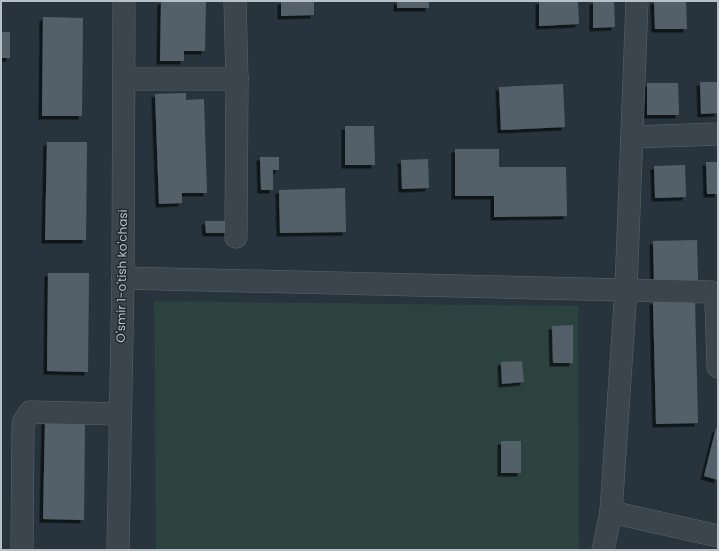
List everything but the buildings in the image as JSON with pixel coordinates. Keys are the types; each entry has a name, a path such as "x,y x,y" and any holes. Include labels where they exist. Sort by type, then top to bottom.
{"street":[{"name":"O'smir 1-o'tish ko'chasi","path":"118,550 123,278 124,1"},
{"path":"235,1 237,79 236,237"},
{"path":"603,550 611,512 626,289 637,1"},
{"path":"124,79 237,79"},
{"path":"632,137 718,134"},
{"path":"123,278 712,292 716,301 718,367"},
{"path":"22,550 23,424 30,412 120,414"},
{"path":"611,512 718,536"}],"green space":[{"path":"154,301 578,306 578,550 156,550"}]}
